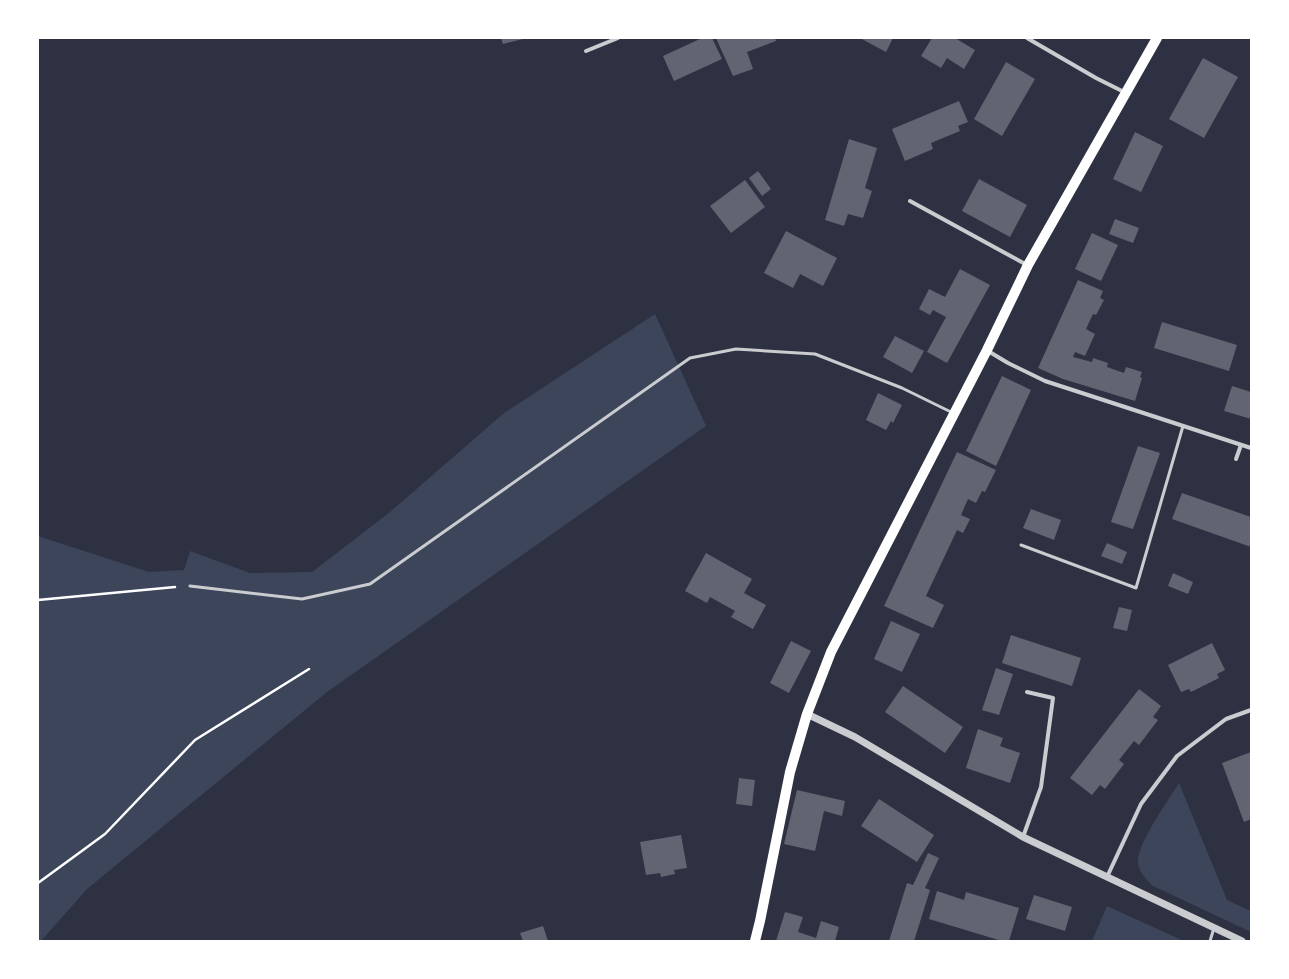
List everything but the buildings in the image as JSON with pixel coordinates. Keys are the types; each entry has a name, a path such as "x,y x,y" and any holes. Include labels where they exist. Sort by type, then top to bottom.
{"main road":[{"path":"755,941 790,772 807,714 831,652 987,350 1028,265 1157,38"}],"street":[{"path":"586,51 618,38"},
{"path":"1027,38 1096,78 1126,93"},
{"path":"910,201 1028,265"},
{"path":"987,350 1008,363 1045,381 1251,448"},
{"path":"1236,459 1241,445"},
{"path":"1024,837 1041,787 1053,698 1027,692"},
{"path":"1107,877 1141,804 1177,756 1226,719 1251,710"},
{"path":"807,714 855,737 1024,837 1242,941"}],"lane":[{"path":"190,586 302,600 370,584 690,358 736,349 815,354 902,388 953,414"},
{"path":"1020,545 1136,588 1183,426"},
{"path":"1210,941 1214,928"}],"path":[{"path":"38,600 190,586"},
{"path":"38,883 105,834 195,740 309,669"}],"shaded area":[{"path":"655,314 706,426 327,692 87,889 41,941 38,941 38,536 149,572 184,570 190,551 250,573 312,572 390,512 504,413"},
{"path":"1179,783 1227,900 1251,911 1251,932 1153,886 1140,870 1138,863 1142,845 1154,822"},
{"path":"1107,906 1184,941 1092,941"}]}
